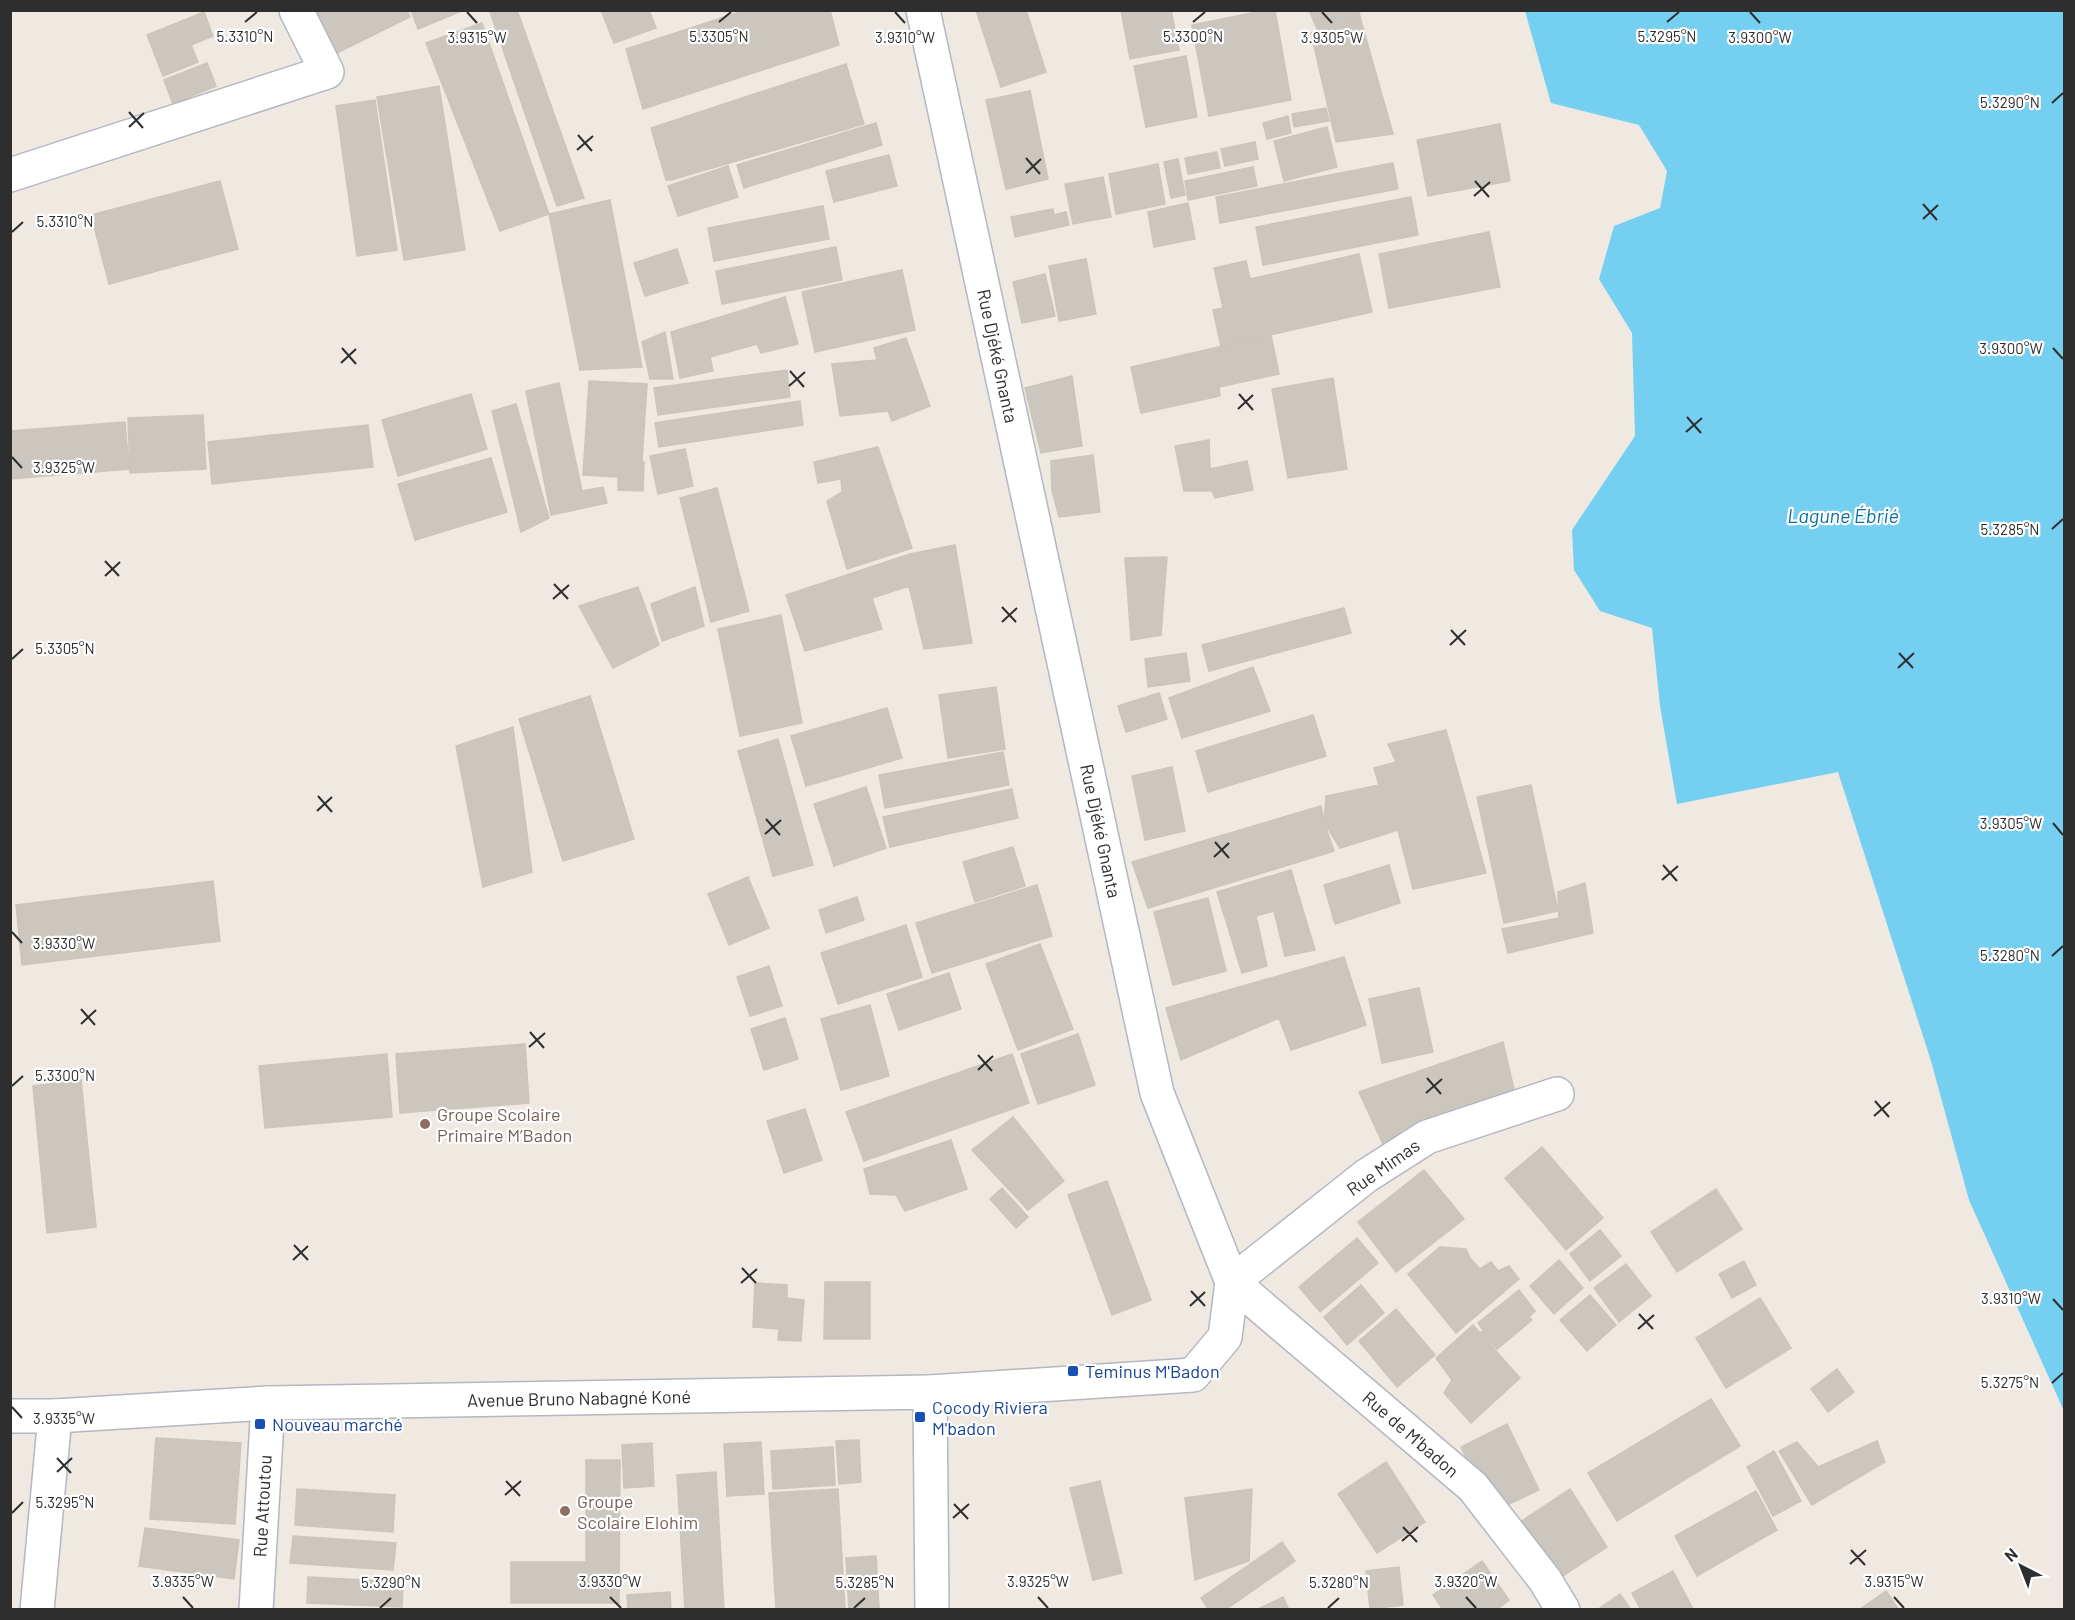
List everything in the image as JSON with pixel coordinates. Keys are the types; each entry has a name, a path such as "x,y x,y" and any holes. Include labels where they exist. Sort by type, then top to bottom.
{"street":[{"path":"10,175 327,72 296,10"},
{"name":"Rue Djéké Gnanta","path":"923,10 1157,1093 1232,1282 1225,1337 1193,1375 930,1392"},
{"name":"Rue Mimas","path":"1232,1282 1366,1176 1426,1137 1557,1094"},
{"name":"Rue de M'badon","path":"1232,1282 1473,1487 1545,1580 1563,1610"},
{"path":"930,1392 932,1610"},
{"name":"Avenue Bruno Nabagné Koné","path":"10,1416 55,1416 268,1403 930,1392"},
{"name":"Rue Attoutou","path":"256,1610 268,1403"},
{"path":"37,1610 55,1416"}],"water":[{"name":"Lagune Ébrié","path":"1525,11 2064,11 2064,1411 1969,1200 1931,1061 1838,772 1677,804 1660,706 1652,628 1600,611 1574,570 1572,530 1635,436 1632,333 1599,279 1614,226 1660,208 1667,171 1639,125 1551,103"}],"building":[{"path":"299,10 407,10 410,17 323,60"},
{"path":"411,10 464,10 418,29"},
{"path":"517,10 584,198 557,206 490,12"},
{"path":"601,10 649,10 656,28 614,43"},
{"path":"746,10 830,10 839,45 643,109 626,49"},
{"path":"976,10 1026,10 1046,72 1001,87"},
{"path":"1121,10 1171,10 1179,50 1130,59"},
{"path":"1275,10 1291,100 1209,116 1192,25"},
{"path":"1309,10 1359,10 1360,17 1318,31"},
{"path":"204,12 213,36 191,45 198,62 163,76 147,35"},
{"path":"1360,17 1393,134 1336,142 1311,33"},
{"path":"482,23 549,214 500,231 426,43"},
{"path":"1186,56 1197,117 1146,127 1134,66"},
{"path":"207,63 216,86 173,104 164,80"},
{"path":"846,64 864,124 666,180 651,128"},
{"path":"439,86 465,250 404,260 377,97"},
{"path":"1030,91 1048,179 1006,189 986,100"},
{"path":"375,100 397,250 357,256 336,106"},
{"path":"1326,108 1329,121 1294,127 1292,114"},
{"path":"1288,116 1291,133 1267,139 1263,123"},
{"path":"876,123 882,145 744,188 737,165"},
{"path":"1500,124 1510,181 1428,196 1417,140"},
{"path":"1327,127 1337,167 1284,181 1274,141"},
{"path":"1255,142 1258,159 1225,166 1221,149"},
{"path":"1217,152 1220,168 1188,174 1185,158"},
{"path":"889,155 897,186 834,202 826,171"},
{"path":"1178,159 1185,195 1171,198 1164,162"},
{"path":"1393,163 1398,189 1220,223 1216,197"},
{"path":"1158,164 1165,204 1116,214 1109,174"},
{"path":"728,166 738,197 678,216 668,186"},
{"path":"1253,167 1257,186 1188,200 1185,181"},
{"path":"1103,177 1111,217 1073,224 1065,184"},
{"path":"220,181 238,249 109,284 91,215"},
{"path":"1411,197 1418,235 1263,265 1256,227"},
{"path":"610,200 642,367 580,370 549,214"},
{"path":"1188,203 1195,239 1154,247 1148,212"},
{"path":"823,206 829,239 714,261 708,228"},
{"path":"1053,209 1054,215 1066,212 1069,225 1015,237 1011,217"},
{"path":"1489,232 1500,287 1389,308 1379,254"},
{"path":"836,247 842,280 722,304 716,271"},
{"path":"677,249 688,283 645,296 634,263"},
{"path":"1359,254 1372,312 1221,346 1213,310 1223,308 1214,268 1246,261 1250,279"},
{"path":"1086,259 1096,314 1059,321 1049,266"},
{"path":"902,270 915,330 815,352 802,292"},
{"path":"1045,274 1055,316 1022,323 1013,282"},
{"path":"785,297 798,344 761,353 757,344 710,357 713,371 680,378 671,332"},
{"path":"665,332 673,379 650,379 642,342"},
{"path":"1271,335 1279,374 1219,387 1220,396 1141,413 1131,367"},
{"path":"906,338 930,406 892,421 888,411 840,416 832,364 877,360 874,348"},
{"path":"787,370 790,397 658,415 654,388"},
{"path":"1072,376 1082,446 1041,453 1025,388"},
{"path":"1333,378 1347,469 1288,478 1272,389"},
{"path":"589,381 647,384 642,461 644,462 643,491 618,490 618,477 583,475"},
{"path":"559,383 582,491 603,487 607,503 551,515 526,391"},
{"path":"471,394 487,449 398,476 382,420"},
{"path":"800,401 803,425 659,447 655,423"},
{"path":"516,404 549,518 521,532 492,411"},
{"path":"203,415 206,469 130,473 128,418"},
{"path":"125,422 129,469 10,479 10,431"},
{"path":"368,425 373,467 212,484 208,442"},
{"path":"1209,440 1210,469 1247,461 1253,490 1215,498 1212,491 1184,491 1175,446"},
{"path":"878,447 912,548 847,569 827,501 842,492 841,479 818,483 814,462"},
{"path":"685,449 693,486 658,494 650,456"},
{"path":"1093,455 1100,512 1059,517 1052,491 1051,461"},
{"path":"491,458 507,512 415,540 398,484"},
{"path":"717,488 749,611 711,622 680,498"},
{"path":"955,545 972,643 924,649 909,586 872,598 882,629 805,651 786,595 910,554"},
{"path":"1167,557 1161,635 1131,640 1125,558"},
{"path":"638,587 659,645 613,668 579,606"},
{"path":"695,587 704,626 662,641 651,604"},
{"path":"1344,608 1351,633 1209,671 1202,645"},
{"path":"781,615 802,723 740,736 718,629"},
{"path":"1186,653 1190,681 1148,687 1145,659"},
{"path":"1253,667 1270,711 1182,738 1169,698"},
{"path":"996,687 1005,749 948,758 939,695"},
{"path":"1159,693 1167,719 1126,732 1118,706"},
{"path":"590,696 634,839 563,861 519,719"},
{"path":"887,708 902,758 806,786 791,736"},
{"path":"1313,715 1326,756 1208,792 1196,751"},
{"path":"513,727 532,872 483,887 456,746"},
{"path":"1446,730 1486,873 1413,889 1398,830 1340,848 1324,822 1326,796 1379,785 1374,768 1396,762 1388,744"},
{"path":"778,739 813,865 773,876 738,751"},
{"path":"1003,752 1009,785 885,808 879,775"},
{"path":"1172,767 1185,831 1145,840 1132,776"},
{"path":"1531,785 1558,911 1504,923 1477,797"},
{"path":"866,787 886,848 834,866 814,804"},
{"path":"1012,789 1018,818 890,847 883,817"},
{"path":"1321,806 1334,851 1148,908 1132,862"},
{"path":"1013,847 1025,886 975,902 963,862"},
{"path":"1389,865 1400,903 1335,924 1324,885"},
{"path":"1291,870 1315,950 1285,956 1274,911 1256,916 1267,966 1242,973 1217,892"},
{"path":"748,877 769,928 729,945 708,894"},
{"path":"213,881 220,941 22,965 16,905"},
{"path":"1585,883 1593,933 1508,953 1502,929 1559,918 1558,892"},
{"path":"1037,885 1052,936 932,973 916,923"},
{"path":"857,897 864,920 826,933 819,910"},
{"path":"1208,898 1226,971 1173,985 1154,912"},
{"path":"906,925 922,977 838,1004 821,953"},
{"path":"1040,944 1073,1029 1018,1050 986,964"},
{"path":"1344,957 1366,1025 1291,1050 1279,1018 1181,1060 1166,1008"},
{"path":"769,966 782,1006 750,1016 737,977"},
{"path":"949,973 961,1009 899,1030 887,994"},
{"path":"1419,988 1433,1052 1382,1063 1369,999"},
{"path":"870,1005 889,1076 841,1090 821,1019"},
{"path":"785,1018 798,1059 764,1070 751,1029"},
{"path":"1078,1034 1095,1085 1038,1104 1021,1054"},
{"path":"1503,1042 1516,1098 1383,1144 1359,1092"},
{"path":"525,1044 529,1103 400,1113 396,1054"},
{"path":"387,1054 392,1117 265,1128 259,1066"},
{"path":"1012,1054 1029,1103 864,1161 846,1112"},
{"path":"81,1080 96,1227 47,1233 33,1086"},
{"path":"805,1109 822,1160 784,1173 767,1121"},
{"path":"1013,1117 1064,1181 1028,1210 972,1150"},
{"path":"951,1140 967,1189 905,1211 896,1195 870,1194 864,1169"},
{"path":"1542,1147 1603,1218 1566,1250 1505,1178"},
{"path":"1424,1170 1464,1219 1396,1272 1358,1222"},
{"path":"1107,1181 1151,1300 1112,1315 1068,1195"},
{"path":"1002,1188 1028,1217 1016,1228 990,1199"},
{"path":"1716,1189 1742,1229 1677,1272 1651,1232"},
{"path":"1600,1230 1621,1256 1590,1281 1570,1254"},
{"path":"1357,1238 1378,1263 1320,1312 1299,1287"},
{"path":"1440,1247 1466,1249 1470,1258 1480,1269 1491,1262 1498,1271 1509,1266 1519,1279 1456,1333 1408,1274"},
{"path":"1559,1260 1583,1288 1554,1314 1530,1286"},
{"path":"1744,1261 1756,1285 1732,1298 1719,1274"},
{"path":"1626,1264 1651,1296 1619,1322 1594,1288"},
{"path":"825,1282 870,1282 870,1339 824,1339"},
{"path":"755,1283 787,1285 787,1298 804,1300 801,1341 778,1340 779,1329 753,1327"},
{"path":"1361,1285 1384,1313 1347,1345 1324,1317"},
{"path":"1519,1290 1535,1311 1529,1317 1532,1320 1497,1349 1481,1332 1483,1330 1478,1323"},
{"path":"1590,1295 1616,1325 1587,1351 1560,1320"},
{"path":"1760,1298 1791,1348 1726,1388 1696,1338"},
{"path":"1396,1309 1435,1355 1397,1387 1359,1341"},
{"path":"1473,1325 1520,1378 1471,1423 1444,1393 1452,1380 1436,1358"},
{"path":"1837,1369 1854,1392 1828,1412 1811,1389"},
{"path":"1711,1399 1740,1446 1617,1521 1588,1473"},
{"path":"1507,1424 1539,1490 1492,1512 1461,1447"},
{"path":"156,1438 241,1443 235,1524 150,1519"},
{"path":"859,1440 861,1482 839,1484 836,1441"},
{"path":"1877,1441 1885,1462 1812,1505 1779,1451 1797,1442 1818,1467"},
{"path":"761,1442 764,1494 727,1496 724,1444"},
{"path":"652,1443 654,1486 624,1488 622,1445"},
{"path":"833,1447 835,1485 773,1489 771,1451"},
{"path":"1774,1451 1801,1501 1773,1516 1747,1467"},
{"path":"586,1460 620,1460 619,1603 511,1603 511,1562 586,1562"},
{"path":"1386,1462 1425,1522 1377,1553 1338,1494"},
{"path":"716,1472 724,1610 685,1610 677,1475"},
{"path":"1100,1481 1122,1573 1093,1580 1070,1488"},
{"path":"297,1489 395,1495 393,1532 295,1525"},
{"path":"838,1489 845,1610 776,1610 769,1493"},
{"path":"1252,1489 1249,1561 1195,1580 1185,1498"},
{"path":"1570,1489 1607,1547 1555,1581 1517,1524"},
{"path":"1756,1491 1777,1530 1697,1576 1675,1536"},
{"path":"145,1528 239,1540 234,1579 139,1566"},
{"path":"293,1536 396,1543 393,1570 290,1563"},
{"path":"1282,1542 1295,1561 1225,1610 1209,1610 1201,1598"},
{"path":"876,1556 879,1608 849,1610 846,1558"},
{"path":"1482,1561 1509,1600 1496,1610 1443,1610 1433,1595"},
{"path":"1399,1567 1403,1605 1370,1609 1366,1571"},
{"path":"1673,1571 1693,1609 1641,1610 1632,1593"},
{"path":"308,1577 403,1582 402,1607 307,1603"},
{"path":"1886,1591 1899,1610 1859,1610"},
{"path":"670,1592 671,1610 628,1610 627,1595"},
{"path":"1620,1594 1631,1610 1597,1610"},
{"path":"1283,1597 1289,1610 1256,1610"}],"place":[{"name":"Groupe Scolaire Primaire M’Badon","path":"425,1124"},
{"name":"Teminus M'Badon","path":"1073,1371"},
{"name":"Cocody Riviera M'badon","path":"920,1417"},
{"name":"Nouveau marché","path":"260,1424"},
{"name":"Groupe Scolaire Elohim","path":"565,1511"}]}
